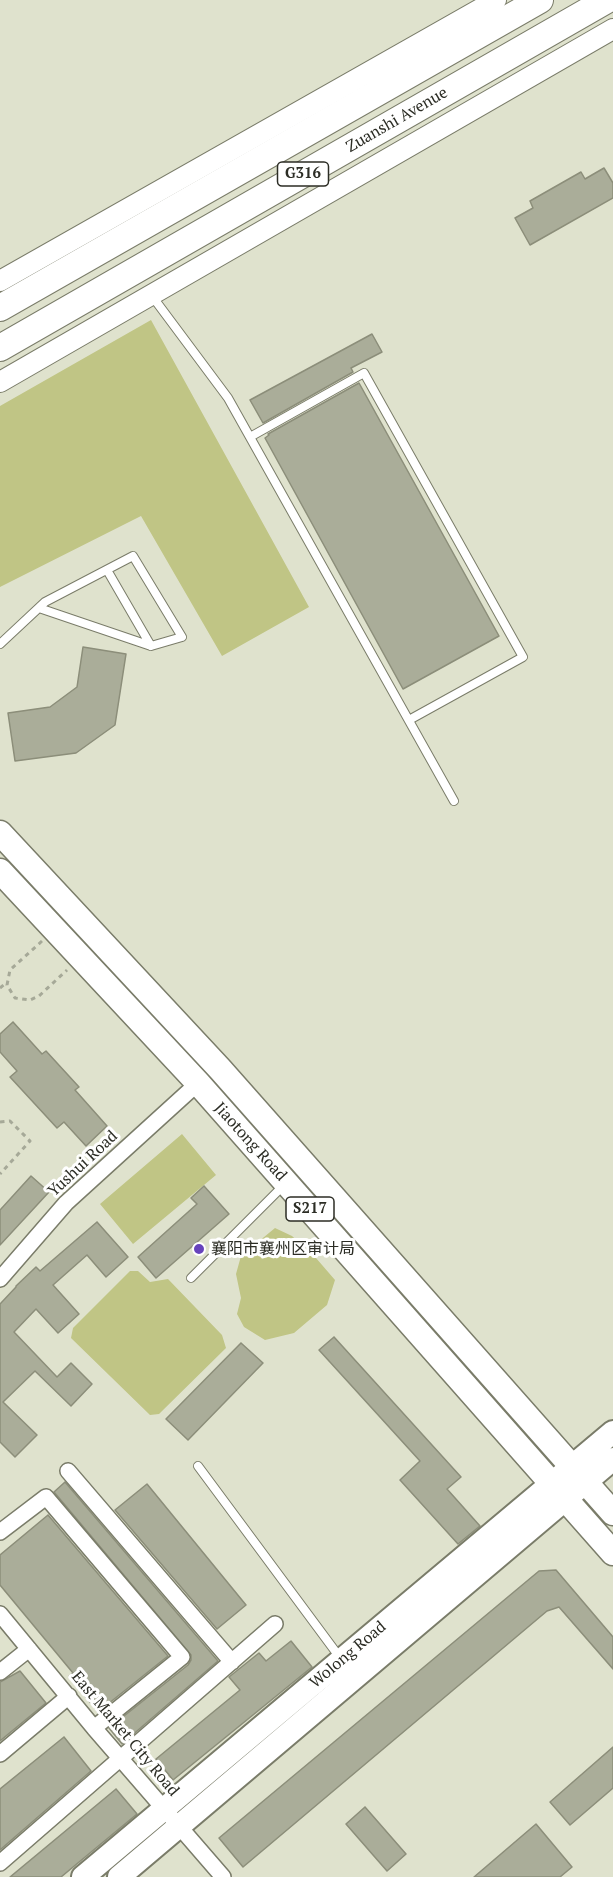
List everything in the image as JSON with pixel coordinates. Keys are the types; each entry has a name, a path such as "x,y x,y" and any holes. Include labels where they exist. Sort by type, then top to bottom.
{"highway":[{"name":"Zuanshi Avenue","path":"0,308 224,167 478,23 540,0"},
{"name":"Zuanshi Avenue","path":"0,348 603,3"}],"main road":[{"name":"Jiaotong Road","path":"0,833 220,1069 613,1513"},
{"name":"Jiaotong Road","path":"0,872 198,1083 613,1553"},
{"name":"Wolong Road","path":"83,1877 172,1818 579,1474 613,1432"},
{"name":"Wolong Road","path":"579,1474 613,1459"},
{"name":"Wolong Road","path":"119,1877 172,1818 342,1660 559,1491"}],"street":[{"path":"478,23 496,0"},
{"path":"0,382 613,29 603,3"},
{"path":"351,147 366,171"},
{"path":"0,281 224,167"},
{"path":"137,269 151,295"},
{"name":"Yushui Road","path":"0,1279 66,1203 198,1083"},
{"path":"68,1471 232,1662"},
{"path":"0,1533 46,1497 182,1657 94,1728"},
{"name":"East Market City Road","path":"0,1614 94,1728 223,1877"},
{"path":"0,1863 275,1624"},
{"path":"0,1672 29,1649"},
{"path":"0,1754 69,1696"}],"lane":[{"path":"151,295 228,399 454,801"},
{"path":"249,437 364,373 523,657 409,720"},
{"path":"0,644 45,602 134,556 182,637 151,646 39,609"},
{"path":"108,570 151,646"},
{"path":"191,1278 286,1183"},
{"path":"198,1466 342,1660"}],"path":[{"path":"55,930 10,970 7,985 15,998 30,1000 39,996 80,957"},
{"path":"0,988 8,981"},
{"path":"0,1122 10,1121 30,1141 0,1174"}],"green space":[{"path":"151,320 309,607 222,656 141,516 0,587 0,406"},
{"path":"182,1134 216,1175 133,1244 100,1204"},
{"path":"275,1228 292,1236 335,1280 327,1305 294,1333 265,1340 244,1327 237,1314 241,1298 236,1274 241,1256"},
{"path":"130,1271 138,1271 150,1282 168,1279 222,1335 226,1348 159,1414 150,1415 71,1338 73,1328"}],"building":[{"path":"604,168 613,183 613,198 530,245 515,218 533,208 530,201 581,172 585,179"},
{"path":"372,334 382,352 351,368 353,372 263,423 250,400"},
{"path":"359,383 499,636 403,689 265,438 268,434"},
{"path":"83,647 126,654 115,725 76,753 15,761 8,713 50,707 77,687"},
{"path":"13,1022 42,1054 46,1051 79,1087 75,1090 107,1126 86,1146 64,1122 57,1128 10,1077 17,1071 0,1052 0,1034"},
{"path":"31,1176 49,1192 0,1245 0,1210"},
{"path":"204,1186 229,1214 156,1278 138,1257 197,1204 191,1198"},
{"path":"97,1222 128,1257 106,1277 87,1255 53,1285 79,1314 58,1333 36,1309 14,1332 57,1377 71,1363 92,1384 71,1406 35,1371 3,1402 37,1435 15,1457 0,1442 0,1304 36,1267 40,1271"},
{"path":"334,1337 461,1477 447,1489 480,1526 458,1544 400,1480 420,1461 319,1350"},
{"path":"241,1343 263,1363 188,1440 166,1419"},
{"path":"65,1482 218,1661 122,1744 109,1728 188,1665 191,1655 54,1492"},
{"path":"147,1484 246,1605 217,1629 115,1510"},
{"path":"48,1515 168,1656 98,1712 69,1676 73,1673 0,1585 0,1555"},
{"path":"556,1570 613,1637 613,1669 559,1607 547,1611 243,1867 219,1838 539,1571"},
{"path":"291,1641 312,1667 173,1780 156,1759 240,1690 229,1677 259,1653 266,1661"},
{"path":"20,1671 46,1703 0,1741 0,1682"},
{"path":"64,1737 91,1771 0,1850 0,1789"},
{"path":"613,1747 613,1788 570,1825 550,1802"},
{"path":"116,1789 137,1814 61,1877 10,1877"},
{"path":"365,1807 406,1854 387,1871 346,1824"},
{"path":"536,1824 572,1867 560,1877 474,1877"}],"place":[{"name":"襄阳市襄州区审计局","path":"199,1249"}]}
